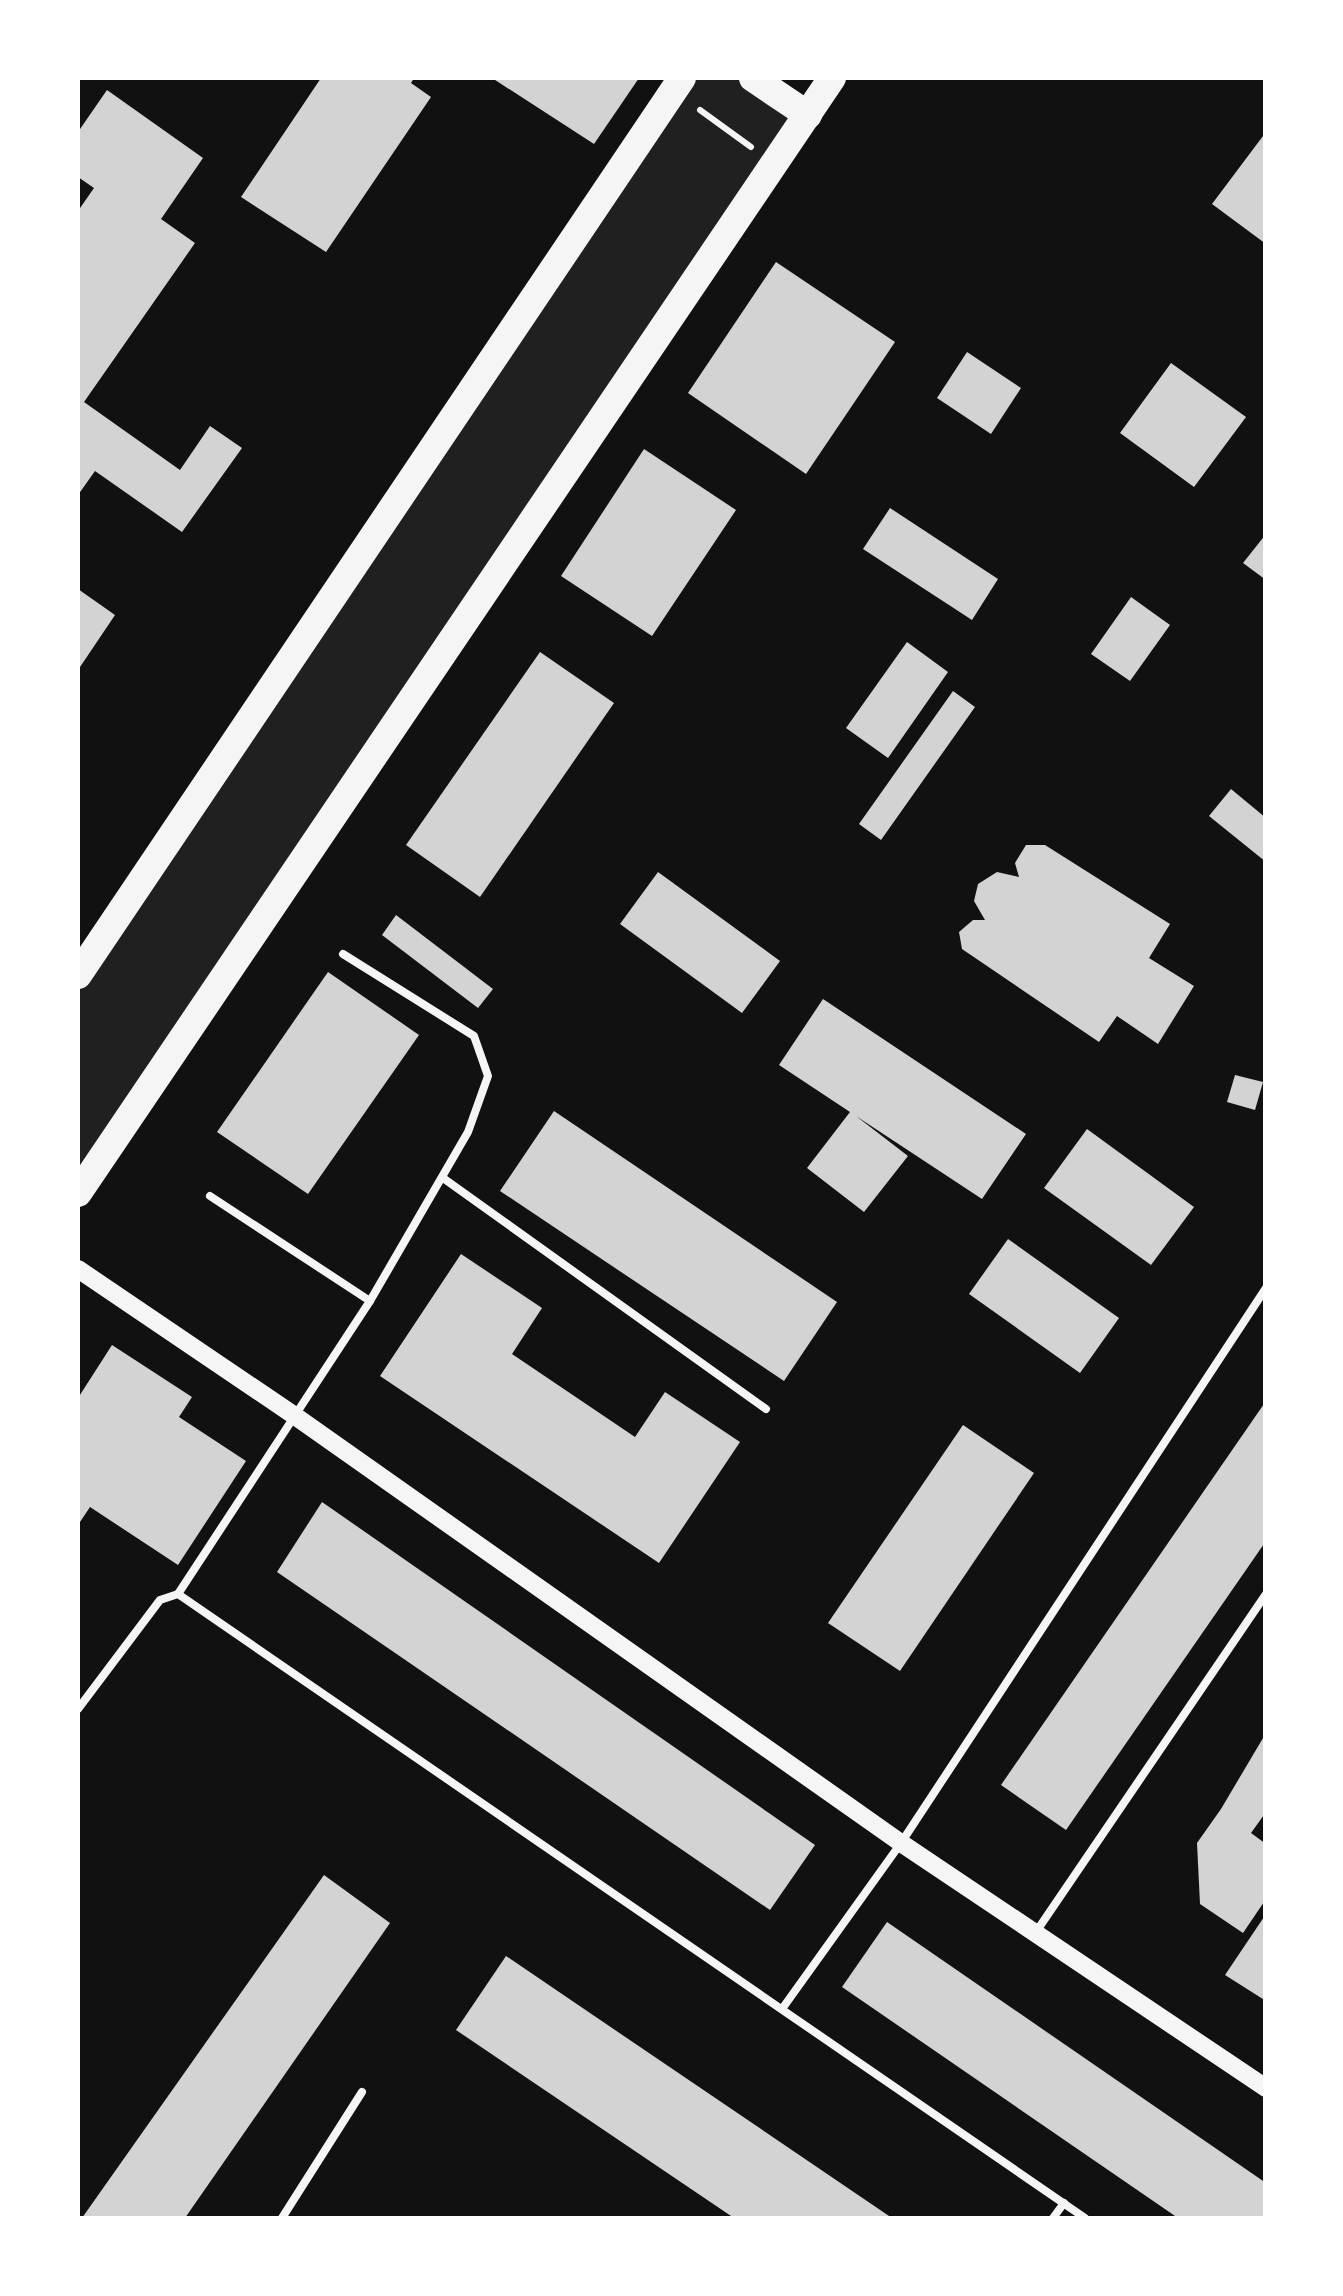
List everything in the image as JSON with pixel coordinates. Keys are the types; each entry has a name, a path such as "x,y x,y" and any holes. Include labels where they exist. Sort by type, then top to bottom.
{"highway":[{"path":"753,78 808,115"},
{"path":"78,1193 832,78"},
{"path":"78,975 678,84"}],"street":[{"path":"78,1269 294,1416 900,1843 1266,2088"}],"lane":[{"path":"78,1709 160,1600 178,1594 370,1301 468,1132 488,1076 474,1036 342,954"},
{"path":"443,1178 766,1409"},
{"path":"210,1196 370,1301"},
{"path":"782,2010 900,1843 1266,1288"},
{"path":"178,1594 1085,2218"},
{"path":"1036,1932 1266,1594"},
{"path":"282,2218 362,2092"},
{"path":"1053,2218 1064,2203"}],"path":[{"path":"678,84 775,164"}],"shaded area":[{"path":"682,78 753,78 808,115 78,1193 78,975"}],"building":[{"path":"321,78 414,78 411,83 431,97 326,252 241,197"},
{"path":"492,78 639,78 594,144"},
{"path":"107,90 203,158 161,219 195,243 84,402 180,470 210,426 242,448 182,532 95,471 78,495 78,211 94,188 78,177 78,132"},
{"path":"1266,132 1266,244 1212,204"},
{"path":"776,262 895,342 806,474 688,393"},
{"path":"967,352 1021,388 991,434 937,398"},
{"path":"1171,363 1246,417 1194,487 1120,433"},
{"path":"644,449 736,510 652,636 561,576"},
{"path":"890,508 998,579 972,620 863,549"},
{"path":"1266,534 1266,580 1243,563"},
{"path":"78,589 115,615 78,670"},
{"path":"1131,597 1170,625 1130,681 1091,654"},
{"path":"907,642 948,672 888,758 846,728"},
{"path":"540,652 614,703 480,897 406,845"},
{"path":"953,691 975,707 881,840 859,824"},
{"path":"1231,789 1266,818 1266,862 1209,816"},
{"path":"1026,845 1045,845 1170,924 1149,958 1194,986 1158,1044 1117,1016 1099,1042 962,949 959,932 973,920 985,920 974,901 978,884 997,872 1019,877 1015,863"},
{"path":"658,872 780,961 742,1013 620,924"},
{"path":"396,915 493,989 478,1008 382,935"},
{"path":"328,972 419,1035 308,1194 217,1132"},
{"path":"823,999 1026,1134 982,1199 856,1116 908,1156 864,1212 807,1168 850,1112 779,1065"},
{"path":"1235,1075 1263,1082 1255,1110 1227,1102"},
{"path":"554,1111 837,1302 784,1381 500,1191"},
{"path":"1087,1129 1194,1207 1151,1265 1044,1188"},
{"path":"1008,1239 1119,1318 1080,1373 969,1294"},
{"path":"461,1254 542,1308 512,1354 635,1437 665,1392 740,1442 659,1563 380,1376"},
{"path":"112,1345 192,1397 179,1417 246,1461 178,1565 90,1507 78,1525 78,1398"},
{"path":"1266,1401 1266,1541 1066,1830 1001,1785"},
{"path":"963,1425 1034,1473 900,1671 828,1623"},
{"path":"322,1502 815,1845 770,1910 277,1572"},
{"path":"1266,1733 1266,1812 1251,1833 1266,1844 1266,1899 1243,1933 1200,1904 1197,1843"},
{"path":"324,1875 390,1923 185,2218 82,2218"},
{"path":"1266,1914 1266,2001 1225,1975"},
{"path":"887,1922 1266,2183 1266,2218 1178,2218 842,1987"},
{"path":"506,1956 892,2218 734,2218 456,2030"}]}
